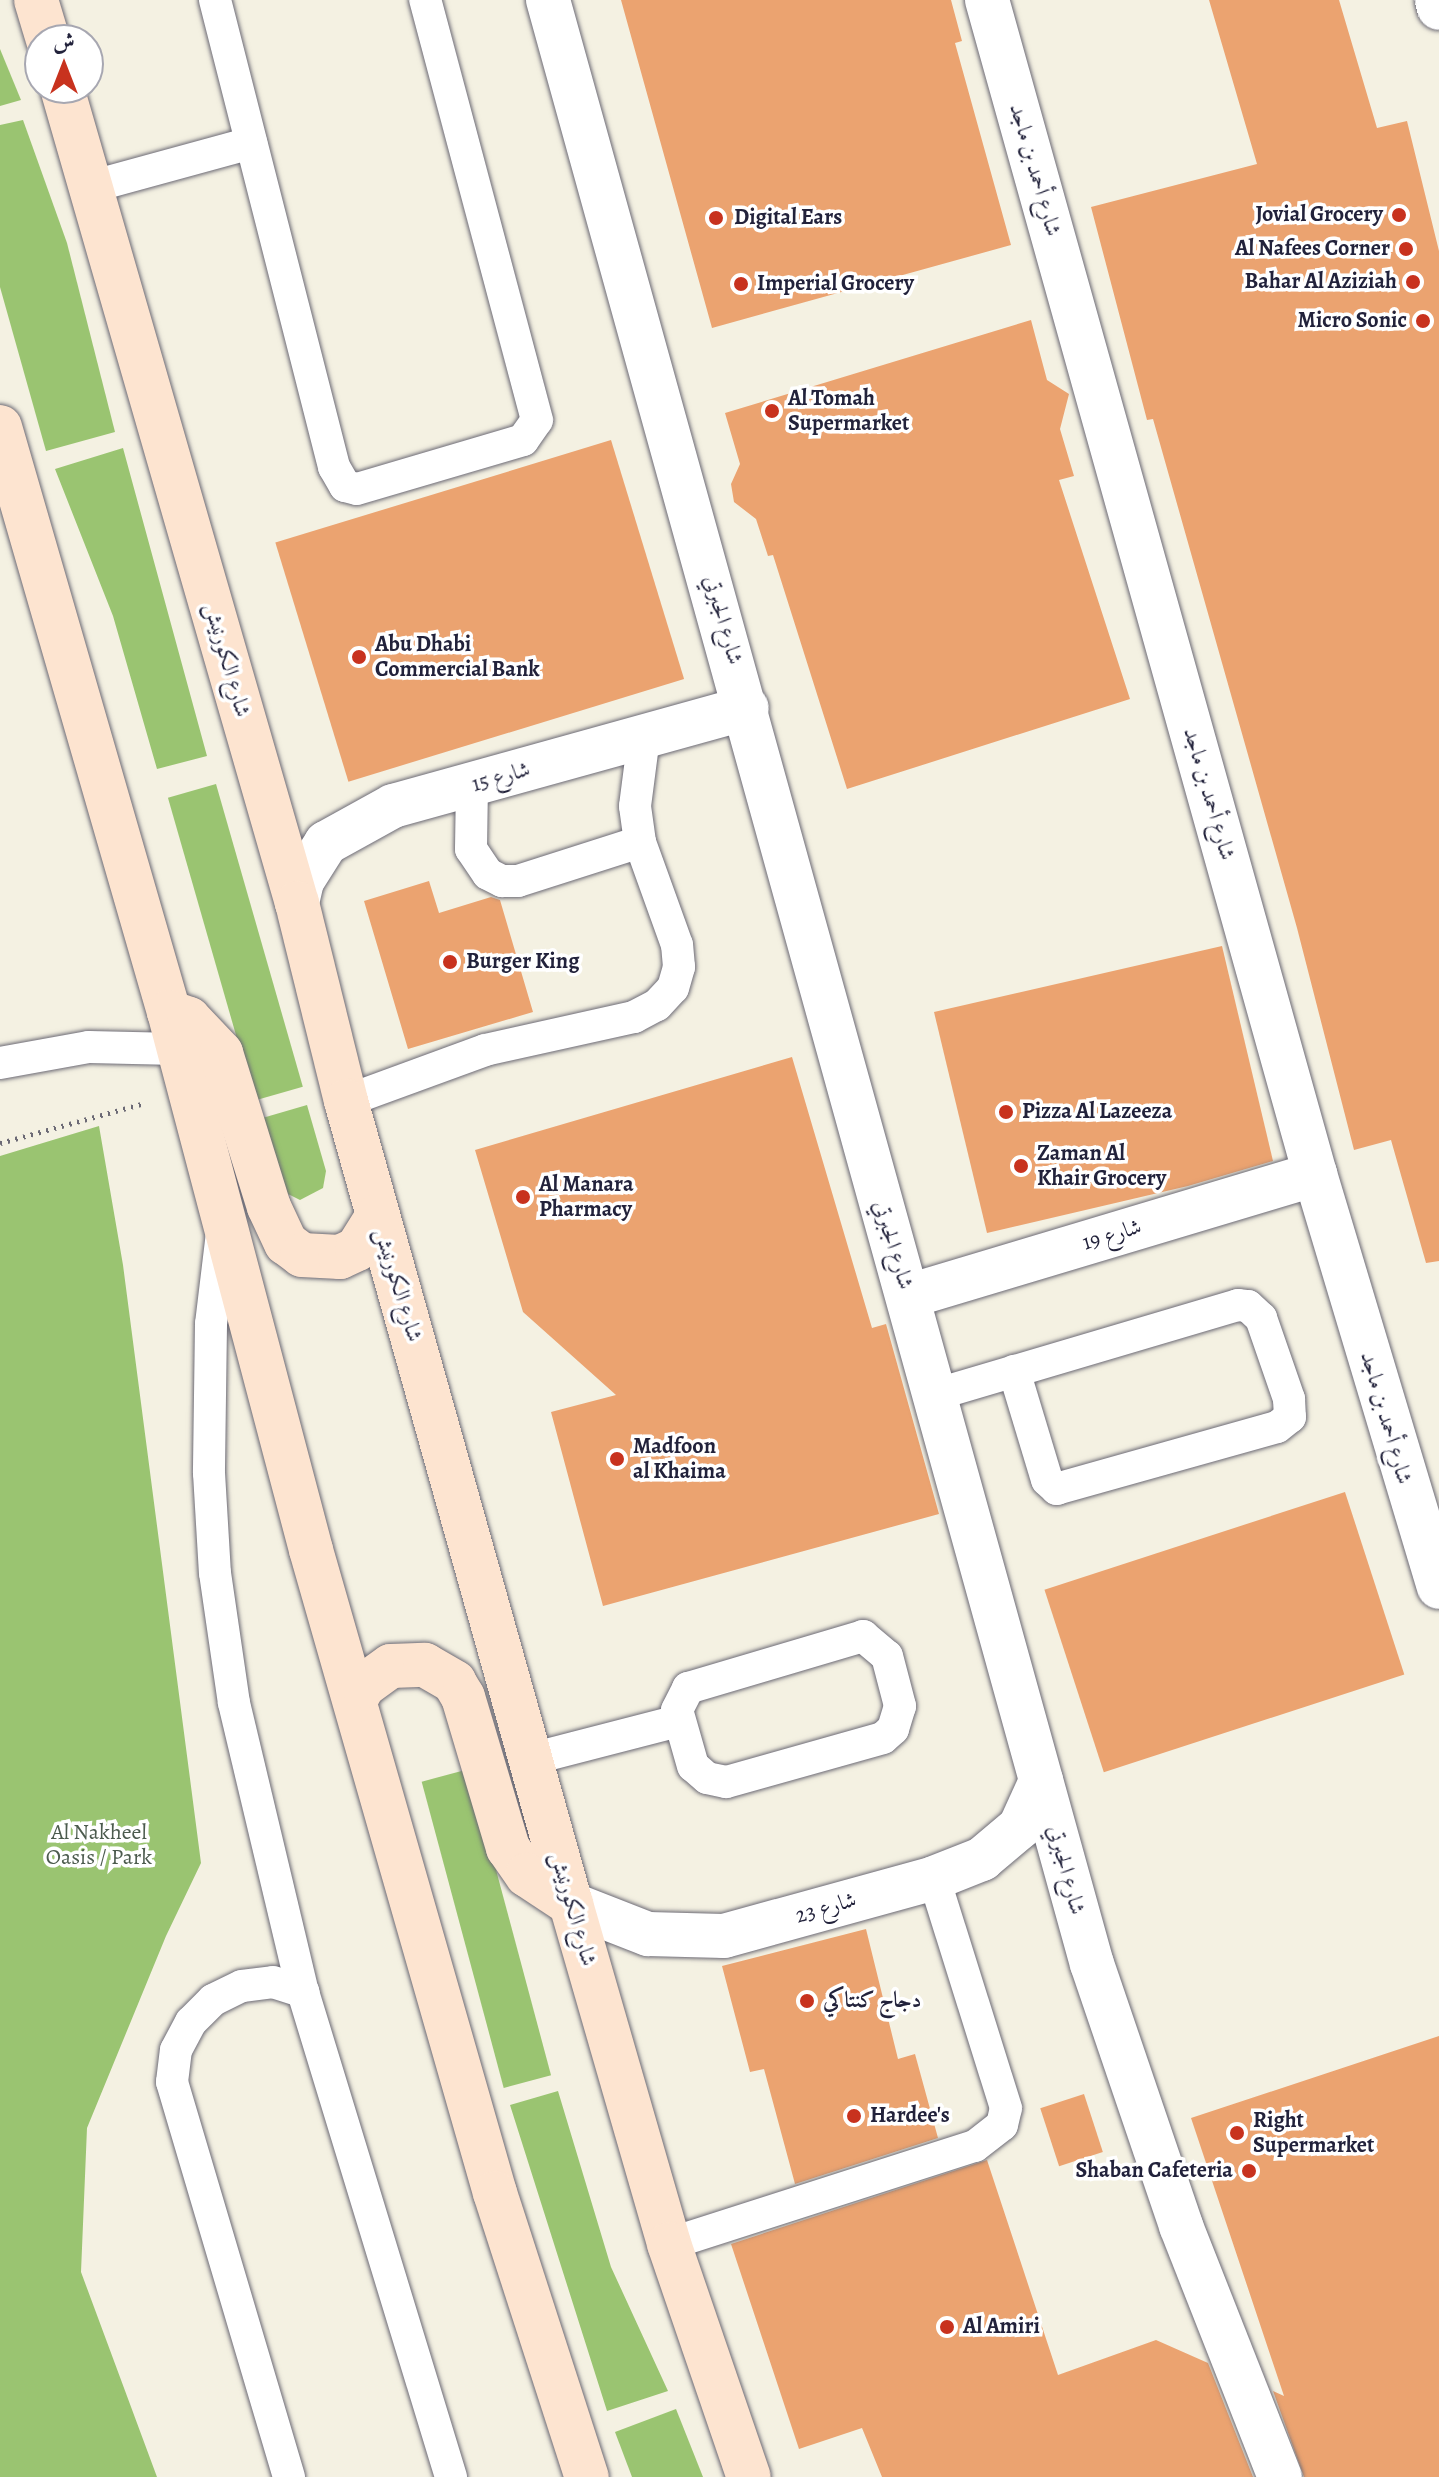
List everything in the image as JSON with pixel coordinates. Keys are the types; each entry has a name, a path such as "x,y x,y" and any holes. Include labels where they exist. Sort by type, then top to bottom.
{"main road":[{"path":"36,0 43,24"},
{"name":"شارع الكورنيش","path":"67,104 297,903 346,1101 571,1904 669,2244 749,2477"},
{"path":"0,427 173,1031 223,1225 495,2193 587,2477"},
{"path":"173,1031 198,1027 221,1053 269,1207 286,1243 302,1255 340,1257 357,1249 378,1216"},
{"path":"355,1701 363,1686 391,1666 425,1665 454,1682 463,1697 508,1848 527,1875 571,1904"}],"street":[{"name":"شارع الجبرتي","path":"548,0 1111,2025 1181,2226 1280,2477"},
{"name":"شارع أحمد بن ماجد","path":"987,0 1315,1174 1424,1490 1439,1587"},
{"path":"1437,0 1439,8"},
{"name":"شارع 15","path":"297,903 311,861 343,830 393,806 747,708"},
{"name":"شارع 19","path":"909,1296 1315,1174"},
{"name":"شارع 23","path":"571,1904 648,1934 698,1939 934,1878 1002,1845 1020,1827 1041,1781"}],"lane":[{"path":"215,0 337,478 357,489 523,440 537,420 425,0"},
{"path":"90,187 251,143"},
{"path":"346,1101 449,1061 634,1017 657,1005 673,988 679,967 677,945 640,842 635,806 644,737"},
{"path":"472,785 471,849 488,874 502,881 518,881 640,842"},
{"path":"0,1063 173,1031"},
{"path":"223,1225 209,1373 215,1573 246,1769 303,1992 451,2477"},
{"path":"934,1395 1014,1371 1228,1307 1248,1306 1261,1318 1289,1399 1290,1417 1277,1427 1057,1489 1047,1480 1014,1371"},
{"path":"863,1636 887,1656 900,1706 893,1729 872,1743 726,1782 693,1766 678,1721 682,1694 703,1679 863,1636"},
{"path":"531,1759 678,1721"},
{"path":"669,2244 975,2146 1002,2125 1006,2108 934,1878"},
{"path":"289,2477 172,2082 176,2050 191,2022 213,2000 242,1986 273,1982 303,1992"}],"path":[{"path":"0,1143 188,1091"}],"green space":[{"path":"0,49 21,100 0,106"},
{"path":"23,120 67,243 115,432 46,451 0,287 0,125"},
{"path":"123,448 207,756 157,769 113,616 55,469"},
{"path":"216,784 303,1087 255,1101 168,798"},
{"path":"307,1105 326,1171 323,1188 300,1200 284,1192 259,1119"},
{"name":"Al Nakheel Oasis / Park","path":"99,1126 123,1265 201,1863 166,1936 87,2128 81,2272 157,2477 0,2477 0,1156"},
{"path":"469,1769 551,2075 504,2088 422,1782"},
{"path":"558,2091 611,2267 668,2391 607,2411 510,2105"},
{"path":"676,2409 703,2477 632,2477 615,2432"}],"building":[{"path":"621,0 951,0 962,41 955,43 1011,245 712,328"},
{"path":"1209,0 1339,0 1377,128 1407,121 1439,251 1439,1261 1426,1263 1391,1140 1354,1150 1297,928 1153,419 1147,420 1091,207 1257,164"},
{"path":"1031,320 1047,380 1069,394 1060,429 1074,476 1059,480 1130,699 847,789 773,555 768,556 756,519 734,502 731,484 740,464 725,413"},
{"path":"611,440 684,679 348,782 275,543"},
{"name":"Burger King","path":"429,881 439,913 491,897 500,900 533,1012 408,1049 364,901"},
{"path":"1222,946 1273,1161 1188,1186 987,1233 934,1012"},
{"path":"792,1057 872,1328 886,1324 939,1514 603,1606 551,1412 616,1395 523,1312 475,1150"},
{"path":"1345,1492 1404,1675 1104,1772 1044,1590"},
{"path":"866,1929 898,2059 915,2054 938,2138 795,2184 764,2069 750,2072 722,1966"},
{"path":"1439,2036 1439,2477 1304,2477 1273,2391 1284,2396 1191,2118"},
{"path":"1084,2094 1103,2152 1059,2166 1040,2108"},
{"path":"987,2160 1058,2375 1156,2340 1208,2363 1253,2477 882,2477 862,2428 799,2449 731,2244"}],"place":[{"name":"Jovial Grocery","path":"1399,215"},
{"name":"Digital Ears","path":"716,218"},
{"name":"Al Nafees Corner","path":"1406,249"},
{"name":"Bahar Al Aziziah","path":"1413,282"},
{"name":"Imperial Grocery","path":"741,284"},
{"name":"Micro Sonic","path":"1423,321"},
{"name":"Al Tomah Supermarket","path":"772,411"},
{"name":"Abu Dhabi Commercial Bank","path":"359,657"},
{"name":"Burger King","path":"450,962"},
{"name":"Pizza Al Lazeeza","path":"1006,1112"},
{"name":"Zaman Al Khair Grocery","path":"1021,1166"},
{"name":"Al Manara Pharmacy","path":"523,1197"},
{"name":"Madfoon al Khaima","path":"617,1459"},
{"name":"دجاج كنتاكي","path":"807,2001"},
{"name":"Hardee's","path":"854,2116"},
{"name":"Right Supermarket","path":"1237,2133"},
{"name":"Shaban Cafeteria","path":"1249,2171"},
{"name":"Al Amiri","path":"947,2327"}]}
